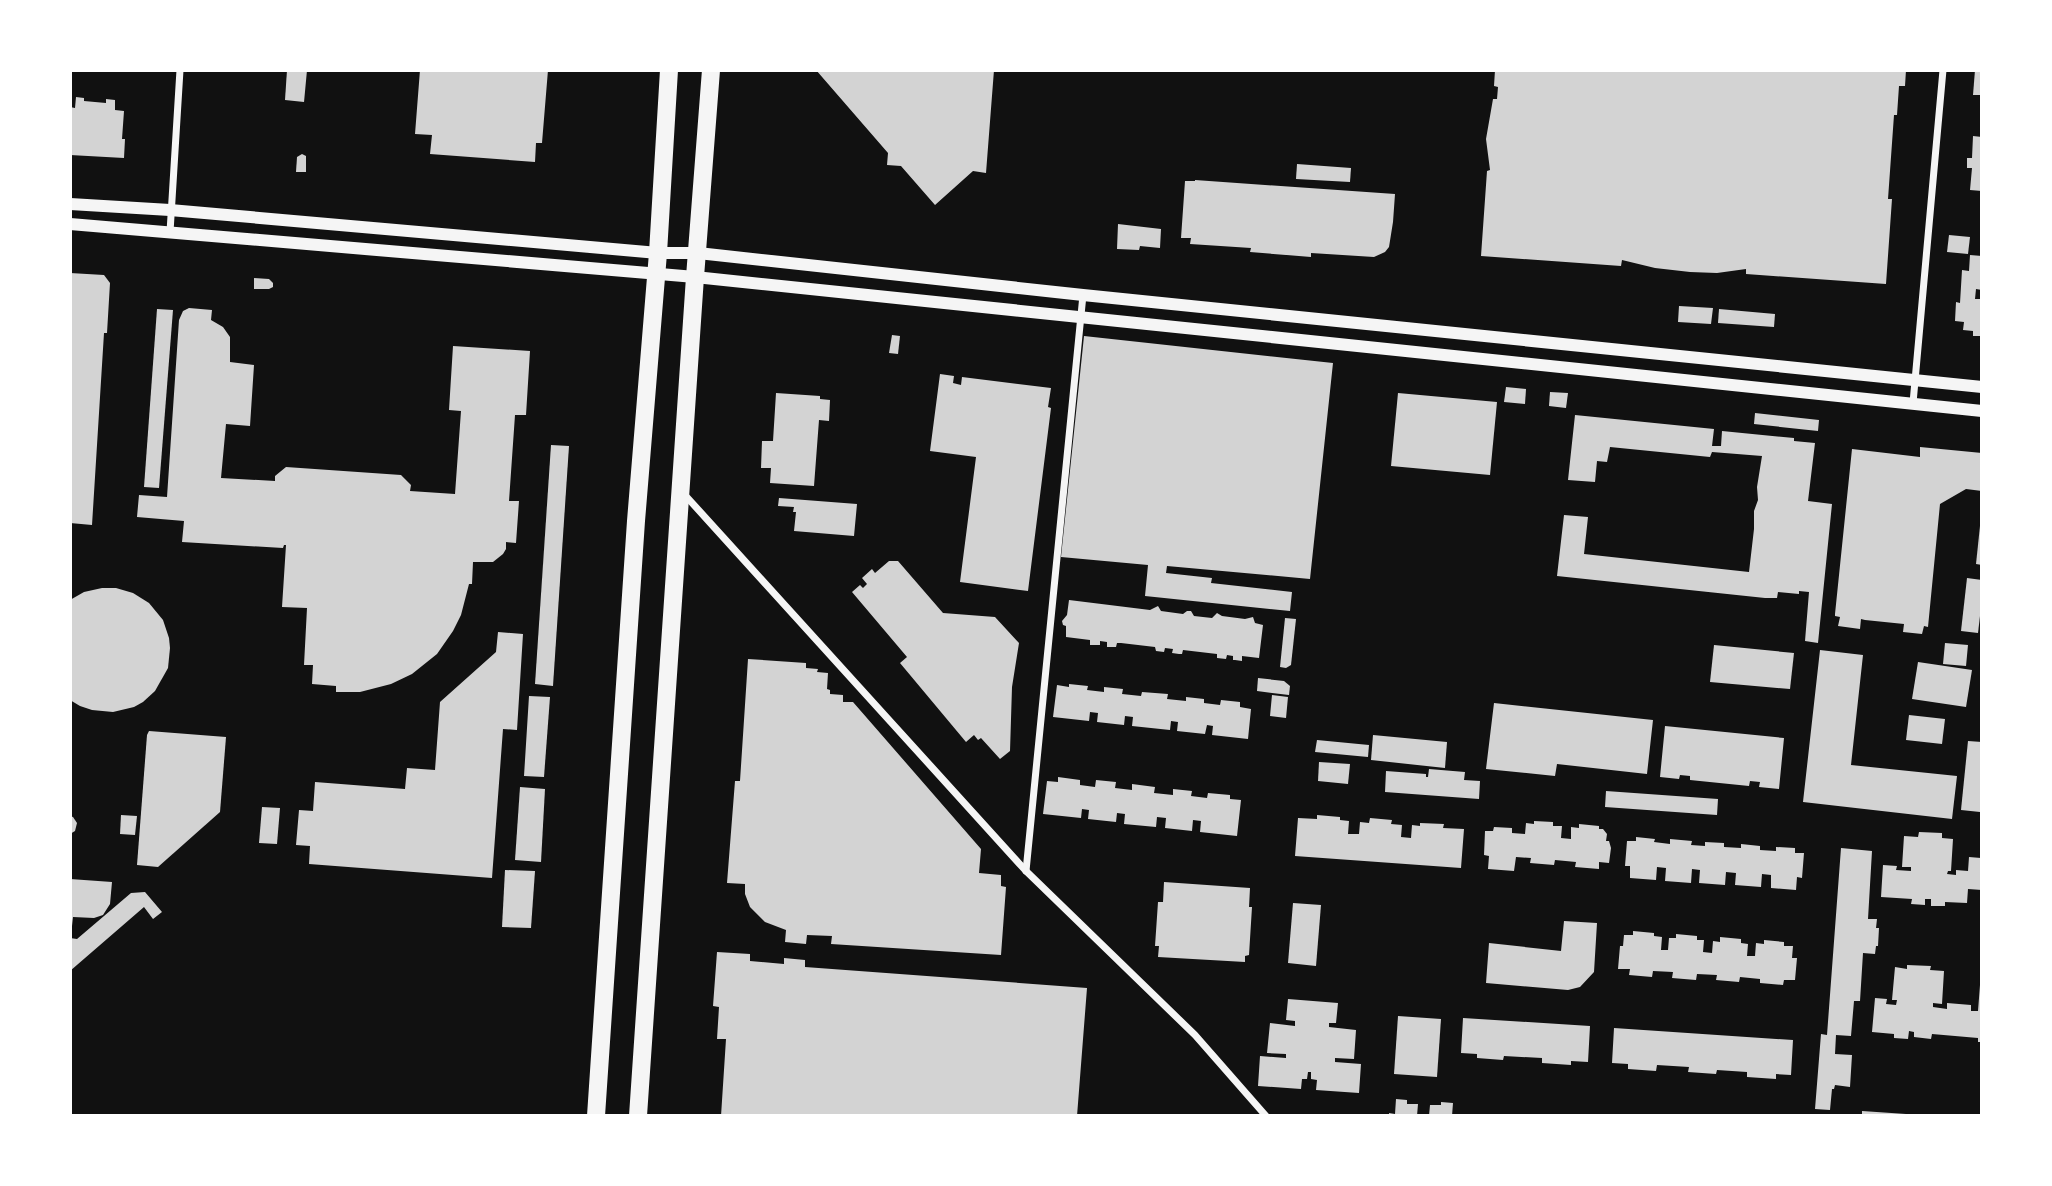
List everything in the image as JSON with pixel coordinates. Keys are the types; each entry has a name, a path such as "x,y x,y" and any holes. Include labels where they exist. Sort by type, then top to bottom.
{"main road":[{"path":"596,1116 669,70"},
{"path":"638,1116 711,70"}],"street":[{"path":"170,232 180,70"},
{"path":"1913,403 1943,70"},
{"path":"70,204 170,210 658,253 698,253 1982,387"},
{"path":"70,224 695,277 1982,411"},
{"path":"1027,871 1083,295"},
{"path":"681,491 1027,871 1195,1035 1266,1116"}],"building":[{"path":"287,70 307,70 304,102 285,100"},
{"path":"420,70 548,70 542,143 536,143 535,162 430,154 432,135 415,134"},
{"path":"816,70 994,70 986,173 973,171 935,205 901,166 887,165 888,153"},
{"path":"1495,70 1906,70 1905,86 1899,86 1897,115 1894,115 1886,284 1746,274 1746,269 1717,273 1690,272 1655,268 1622,260 1621,266 1481,256 1487,171 1490,170 1486,139 1493,99 1497,99 1498,87 1494,86"},
{"path":"1975,70 1982,70 1982,95 1973,95"},
{"path":"76,97 84,98 84,101 106,103 106,99 115,100 115,110 124,111 124,158 70,155 70,107 75,108"},
{"path":"1973,136 1982,137 1982,191 1970,190 1972,168 1967,168 1967,158 1972,158"},
{"path":"302,154 306,156 306,172 296,172 297,157"},
{"path":"1297,164 1351,168 1350,182 1296,179"},
{"path":"1185,181 1395,194 1389,247 1374,257 1311,253 1311,257 1250,252 1251,248 1190,244 1191,238 1181,238"},
{"path":"1118,224 1161,229 1160,248 1140,246 1139,250 1117,249"},
{"path":"1949,235 1970,237 1968,254 1947,252"},
{"path":"1970,255 1982,256 1982,290 1976,289 1975,299 1982,299 1981,336 1973,336 1973,331 1963,330 1964,322 1955,321 1956,302 1960,303 1962,270 1969,271"},
{"path":"70,273 104,275 110,283 107,333 104,333 92,525 70,523"},
{"path":"254,278 269,279 273,287 254,289"},
{"path":"1679,306 1713,308 1711,324 1678,322"},
{"path":"189,308 212,310 211,320 223,327 230,337 230,362 254,365 250,426 226,424 221,478 275,481 275,476 286,467 401,475 411,485 410,491 455,494 461,411 449,410 453,346 530,351 526,415 515,415 509,501 519,501 516,543 506,542 503,554 493,562 473,562 472,584 469,584 461,615 453,631 437,654 412,674 391,684 360,692 336,692 336,686 312,684 313,665 304,665 307,608 282,607 286,545 283,548 182,542 184,521 137,517 139,495 167,497 179,320 183,311"},
{"path":"157,309 173,310 159,488 144,487"},
{"path":"1719,309 1775,314 1774,327 1718,323"},
{"path":"892,335 900,336 898,354 889,353"},
{"path":"1084,336 1333,363 1310,579 1167,566 1166,573 1212,578 1211,583 1292,592 1290,611 1145,596 1148,565 1061,557"},
{"path":"940,374 954,376 953,383 961,385 962,377 1051,388 1048,407 1051,408 1028,591 960,582 976,457 930,451"},
{"path":"1506,387 1526,389 1525,404 1504,402"},
{"path":"1550,392 1568,393 1566,408 1549,406"},
{"path":"776,393 820,396 820,399 830,400 829,421 819,420 814,486 770,483 771,468 761,468 762,441 773,441"},
{"path":"1398,393 1497,402 1490,475 1391,466"},
{"path":"1755,413 1819,420 1818,431 1754,424"},
{"path":"1575,415 1714,429 1712,446 1721,446 1722,431 1794,438 1794,441 1815,443 1808,501 1832,504 1818,643 1805,641 1809,592 1778,592 1777,598 1765,598 1557,576 1564,515 1588,517 1584,554 1749,572 1754,511 1758,500 1757,487 1762,456 1712,452 1710,457 1610,447 1607,462 1597,461 1595,482 1568,480"},
{"path":"551,445 569,446 553,686 535,684"},
{"path":"1920,447 1982,453 1982,491 1966,489 1940,504 1928,627 1924,626 1922,634 1903,632 1904,624 1861,619 1860,629 1838,626 1840,617 1835,614 1852,449 1920,457"},
{"path":"779,498 857,504 854,536 794,531 794,507 778,506"},
{"path":"1982,526 1982,565 1976,564"},
{"path":"889,561 898,561 943,613 995,617 1019,643 1012,687 1010,751 1000,759 981,738 978,740 974,735 966,742 900,663 907,657 852,592 860,585 863,588 867,584 862,578 872,569 875,573"},
{"path":"1967,578 1982,580 1978,633 1961,631"},
{"path":"116,588 133,593 149,603 163,620 170,648 168,668 155,691 134,707 113,712 92,710 70,700 70,600 84,592"},
{"path":"1069,600 1150,610 1158,606 1161,611 1183,614 1191,611 1194,616 1212,618 1217,613 1245,619 1253,617 1255,623 1263,625 1259,658 1242,656 1242,661 1233,660 1233,656 1227,655 1226,659 1217,658 1217,654 1183,650 1182,654 1179,654 1172,653 1173,649 1165,648 1164,652 1156,651 1155,647 1121,643 1117,643 1116,647 1107,647 1107,642 1100,641 1100,645 1090,645 1090,640 1066,637 1066,626 1062,621 1067,615"},
{"path":"1285,618 1296,619 1291,665 1286,668 1280,667"},
{"path":"498,632 523,634 517,730 503,729 492,878 309,864 310,846 296,845 299,810 313,811 315,782 405,789 407,768 435,770 440,702 496,652"},
{"path":"1945,643 1968,645 1966,666 1943,664"},
{"path":"1714,645 1794,653 1790,689 1710,682"},
{"path":"1820,650 1863,655 1851,765 1957,776 1952,819 1803,802"},
{"path":"748,659 806,663 806,668 828,673 827,689 830,694 843,695 843,702 853,702 981,849 979,873 1001,875 1001,886 1006,887 1001,955 831,944 832,936 807,935 806,944 785,942 786,930 765,922 750,907 745,894 745,884 727,883 735,781 740,781"},
{"path":"1918,662 1972,670 1966,707 1912,699"},
{"path":"1258,678 1284,681 1290,686 1289,695 1257,691"},
{"path":"1069,684 1088,686 1087,690 1104,692 1104,687 1123,689 1122,694 1141,696 1142,692 1168,694 1167,699 1204,699 1204,703 1220,705 1221,700 1240,702 1240,707 1251,709 1248,739 1212,735 1213,726 1207,725 1205,734 1177,731 1178,722 1171,721 1170,730 1132,726 1133,717 1125,716 1124,725 1097,722 1098,713 1090,712 1089,721 1053,717 1057,685 1069,687"},
{"path":"1272,695 1288,697 1286,718 1270,716"},
{"path":"529,696 550,697 544,777 524,776"},
{"path":"1494,703 1653,720 1647,774 1557,764 1555,776 1486,769"},
{"path":"1909,715 1945,719 1942,744 1906,740"},
{"path":"1665,726 1784,738 1779,789 1759,787 1760,782 1750,781 1749,786 1690,780 1690,776 1680,775 1679,779 1660,777"},
{"path":"149,731 226,737 220,812 158,867 137,865"},
{"path":"1373,735 1447,742 1445,768 1371,760"},
{"path":"1317,740 1369,745 1368,757 1315,752"},
{"path":"1968,741 1982,742 1980,812 1961,810"},
{"path":"1319,762 1350,764 1348,784 1318,781"},
{"path":"1429,769 1465,772 1464,780 1480,781 1479,799 1385,792 1386,771 1426,774 1428,777"},
{"path":"1058,777 1080,780 1080,785 1095,787 1096,780 1116,782 1115,788 1132,790 1132,784 1155,787 1154,793 1173,795 1173,789 1192,791 1191,796 1207,798 1208,793 1230,795 1230,799 1241,800 1237,836 1200,832 1201,821 1193,820 1192,831 1165,828 1166,818 1157,817 1156,827 1124,824 1125,814 1117,813 1116,822 1088,819 1089,810 1082,809 1081,818 1043,814 1047,781 1058,782"},
{"path":"520,787 545,789 541,862 515,860"},
{"path":"1606,791 1718,799 1717,815 1605,807"},
{"path":"262,807 280,808 277,844 259,843"},
{"path":"121,815 137,816 135,835 120,834"},
{"path":"1317,815 1340,817 1340,820 1349,821 1348,834 1359,834 1360,822 1369,823 1370,818 1392,820 1391,824 1402,825 1401,837 1411,838 1412,825 1420,826 1420,823 1444,824 1443,828 1464,829 1461,868 1295,856 1298,818 1317,819"},
{"path":"70,816 77,823 75,831 70,834"},
{"path":"1534,821 1553,822 1553,826 1562,826 1561,838 1571,839 1571,827 1579,828 1579,824 1599,826 1599,829 1603,829 1607,834 1606,841 1609,841 1611,848 1609,863 1599,862 1599,869 1575,867 1576,862 1555,860 1554,865 1530,863 1531,858 1516,857 1514,871 1488,869 1489,856 1484,855 1485,831 1493,831 1494,827 1512,828 1512,833 1525,834 1526,823 1534,824"},
{"path":"1919,832 1942,833 1942,838 1953,839 1951,871 1947,874 1956,875 1956,870 1968,871 1969,857 1981,858 1982,890 1968,889 1967,903 1945,902 1945,906 1931,906 1931,899 1925,899 1925,905 1911,904 1912,899 1881,897 1883,865 1897,866 1896,870 1911,871 1911,867 1902,867 1904,836 1918,837"},
{"path":"1636,837 1670,844 1670,839 1692,841 1691,845 1705,846 1705,842 1724,843 1724,847 1741,848 1741,844 1760,846 1760,850 1795,848 1795,853 1804,853 1802,878 1797,877 1796,890 1771,888 1771,875 1762,874 1761,887 1735,885 1736,873 1726,872 1725,885 1699,883 1700,870 1692,869 1691,883 1665,881 1666,868 1657,867 1656,880 1630,878 1630,866 1625,866 1627,841 1636,841"},
{"path":"1841,848 1872,851 1868,919 1877,919 1878,946 1875,954 1863,953 1860,1001 1854,1001 1851,1036 1836,1035 1835,1054 1852,1055 1850,1087 1835,1085 1832,1089 1830,1110 1815,1109 1821,1034 1827,1035"},
{"path":"505,870 535,871 531,928 502,927"},
{"path":"70,879 112,882 110,904 103,915 94,918 73,917 72,926 70,925"},
{"path":"1164,882 1250,888 1249,907 1252,907 1249,955 1245,956 1245,962 1158,957 1159,946 1155,946 1158,902 1163,902"},
{"path":"145,892 162,912 153,919 144,907 70,971 70,938 77,939 131,893"},
{"path":"1293,903 1321,905 1316,966 1288,963"},
{"path":"1564,921 1597,923 1594,972 1580,987 1568,990 1486,983 1489,943 1561,951"},
{"path":"1633,931 1654,933 1654,936 1662,937 1661,950 1668,950 1669,938 1676,938 1676,934 1697,936 1697,940 1704,940 1703,952 1712,953 1713,941 1720,942 1720,937 1741,939 1741,943 1748,944 1747,956 1755,956 1756,943 1764,944 1764,940 1784,942 1784,946 1793,946 1792,958 1797,958 1795,980 1784,980 1783,985 1760,983 1760,979 1740,977 1739,982 1716,980 1717,975 1697,974 1696,980 1672,978 1673,972 1653,971 1652,977 1629,975 1630,969 1618,969 1620,946 1623,946 1624,935 1633,935"},
{"path":"717,952 750,954 750,961 784,964 784,958 805,960 805,967 1087,988 1077,1116 721,1116 726,1039 717,1039 719,1007 713,1006"},
{"path":"1907,965 1931,966 1930,970 1944,971 1942,1004 1933,1003 1933,1007 1947,1009 1947,1003 1971,1005 1971,1011 1978,1011 1982,985 1982,1042 1978,1042 1978,1038 1932,1034 1931,1039 1914,1037 1914,1032 1909,1031 1908,1039 1894,1038 1894,1034 1872,1032 1875,998 1887,999 1886,1004 1896,1005 1897,1000 1892,1000 1895,967 1907,969"},
{"path":"1288,999 1338,1003 1336,1023 1329,1023 1329,1027 1356,1030 1354,1059 1335,1058 1335,1062 1361,1064 1359,1093 1316,1090 1317,1080 1311,1079 1311,1072 1308,1072 1307,1079 1302,1079 1301,1089 1258,1086 1260,1056 1286,1058 1286,1054 1267,1053 1270,1023 1295,1026 1295,1021 1286,1020"},
{"path":"1398,1016 1441,1019 1437,1077 1394,1074"},
{"path":"1463,1018 1590,1026 1588,1062 1571,1061 1571,1065 1542,1063 1542,1058 1504,1056 1503,1060 1477,1058 1477,1054 1461,1053"},
{"path":"1614,1028 1793,1040 1791,1075 1776,1074 1776,1079 1747,1077 1747,1072 1688,1072 1689,1067 1657,1065 1656,1071 1628,1069 1628,1064 1612,1063"},
{"path":"1396,1099 1407,1100 1407,1104 1418,1104 1417,1116 1389,1116 1389,1113 1395,1114"},
{"path":"1441,1102 1453,1103 1452,1116 1429,1116 1430,1105 1441,1105"},
{"path":"1862,1111 1906,1114 1906,1116 1862,1116"}]}
